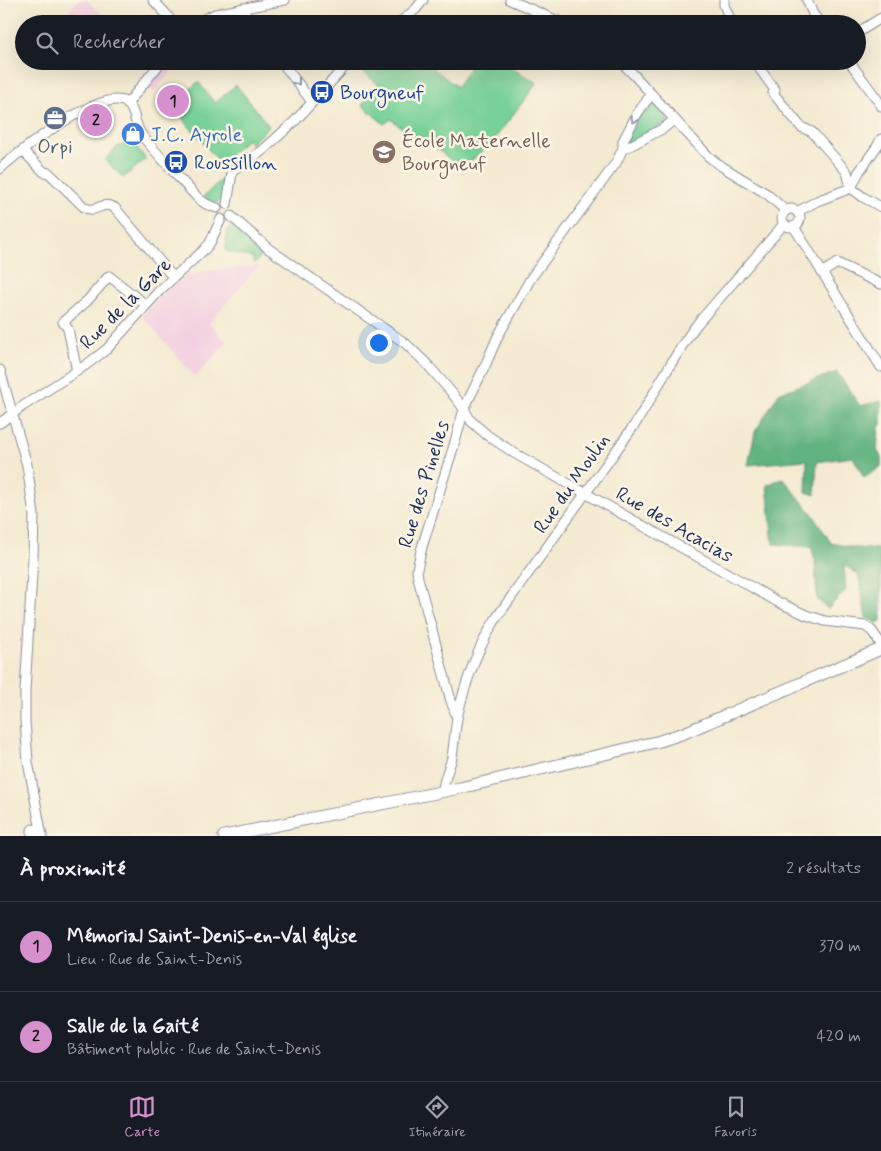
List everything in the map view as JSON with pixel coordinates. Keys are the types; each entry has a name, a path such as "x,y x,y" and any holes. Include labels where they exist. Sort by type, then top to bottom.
{"main road":[{"path":"224,836 443,791 660,742 684,734 881,649"}],"street":[{"path":"152,0 167,15"},
{"path":"213,15 285,0"},
{"path":"408,15 423,0"},
{"path":"510,0 544,15"},
{"path":"724,0 728,15"},
{"path":"807,0 814,15"},
{"path":"243,8 245,15"},
{"path":"866,27 881,18"},
{"path":"127,104 155,70"},
{"path":"288,70 312,102"},
{"path":"227,204 233,170 269,146 295,121 342,70"},
{"path":"628,70 713,160 767,194 786,211"},
{"path":"761,70 776,90 773,93 801,127 812,132 847,172 851,188 881,207"},
{"path":"856,70 881,106"},
{"path":"464,409 498,336 531,278 616,162 623,148 623,141 637,114 652,95"},
{"path":"0,169 73,116 93,105 120,100 127,104 133,112 143,137 199,199 217,208"},
{"path":"623,148 664,128 674,120"},
{"path":"797,212 817,201 851,188 859,172 881,139"},
{"path":"23,151 84,207 89,210 95,210 106,204 115,208 174,277"},
{"path":"217,208 220,205 227,204"},
{"path":"217,208 221,219 228,219 231,216 232,209 227,204"},
{"path":"792,210 797,212 800,220 794,227 788,227 784,224 782,216 786,211 792,210"},
{"name":"Rue des Pinelles","path":"231,216 270,249 405,343 427,364 464,409 453,450 418,558 417,569 423,600 457,718"},
{"name":"Rue de la Gare","path":"0,423 107,350 146,305 205,249 210,243 221,219"},
{"name":"Rue du Moulin","path":"443,791 452,756 457,718 469,677 486,634 645,409 685,340 698,322 784,224"},
{"path":"794,227 881,366"},
{"path":"822,273 837,263 881,284"},
{"path":"77,370 68,328 63,322 110,276 146,305"},
{"path":"0,370 27,465 34,515 25,721 29,765 28,778 36,834"},
{"name":"Rue des Acacias","path":"464,409 471,421 486,435 586,494 778,602 806,615 825,621 865,626 872,631 881,644"}],"shaded area":[{"path":"78,0 86,0 103,15 66,15"},
{"path":"150,70 172,70 154,92 141,82"},
{"path":"259,266 209,323 227,342 195,377 142,316 166,289 186,277 199,272"}],"green space":[{"path":"361,70 435,70 457,87 468,70 515,70 537,83 493,141 462,169 420,135 416,139 391,119 384,124 362,105 379,85"},
{"path":"198,82 215,103 236,85 269,126 251,144 247,139 220,163 172,106"},
{"path":"651,102 667,118 667,123 629,144 625,142 639,117"},
{"path":"127,141 132,146 134,144 146,159 123,178 105,160 119,145 121,146"},
{"path":"224,177 227,180 223,200 216,203 203,197"},
{"path":"236,225 265,251 255,263 253,258 226,251 227,231"},
{"path":"837,372 860,406 881,401 881,425 879,426 877,450 881,457 881,467 864,478 853,457 817,462 815,495 806,492 807,460 748,465 755,432 779,393"},
{"path":"783,478 814,516 831,543 857,548 881,549 881,621 877,623 866,618 858,574 844,565 846,590 828,609 817,599 815,560 811,547 773,544 767,485"}],"place":[{"name":"Bourgneuf","path":"322,92"},
{"name":"Mémorial Saint-Denis-en-Val église","path":"173,101"},
{"name":"Orpi","path":"55,118"},
{"name":"Salle de la Gaité","path":"96,120"},
{"name":"J.C. Ayrole","path":"133,134"},
{"name":"École Maternelle Bourgneuf","path":"384,152"},
{"name":"Roussillon","path":"176,162"}]}
